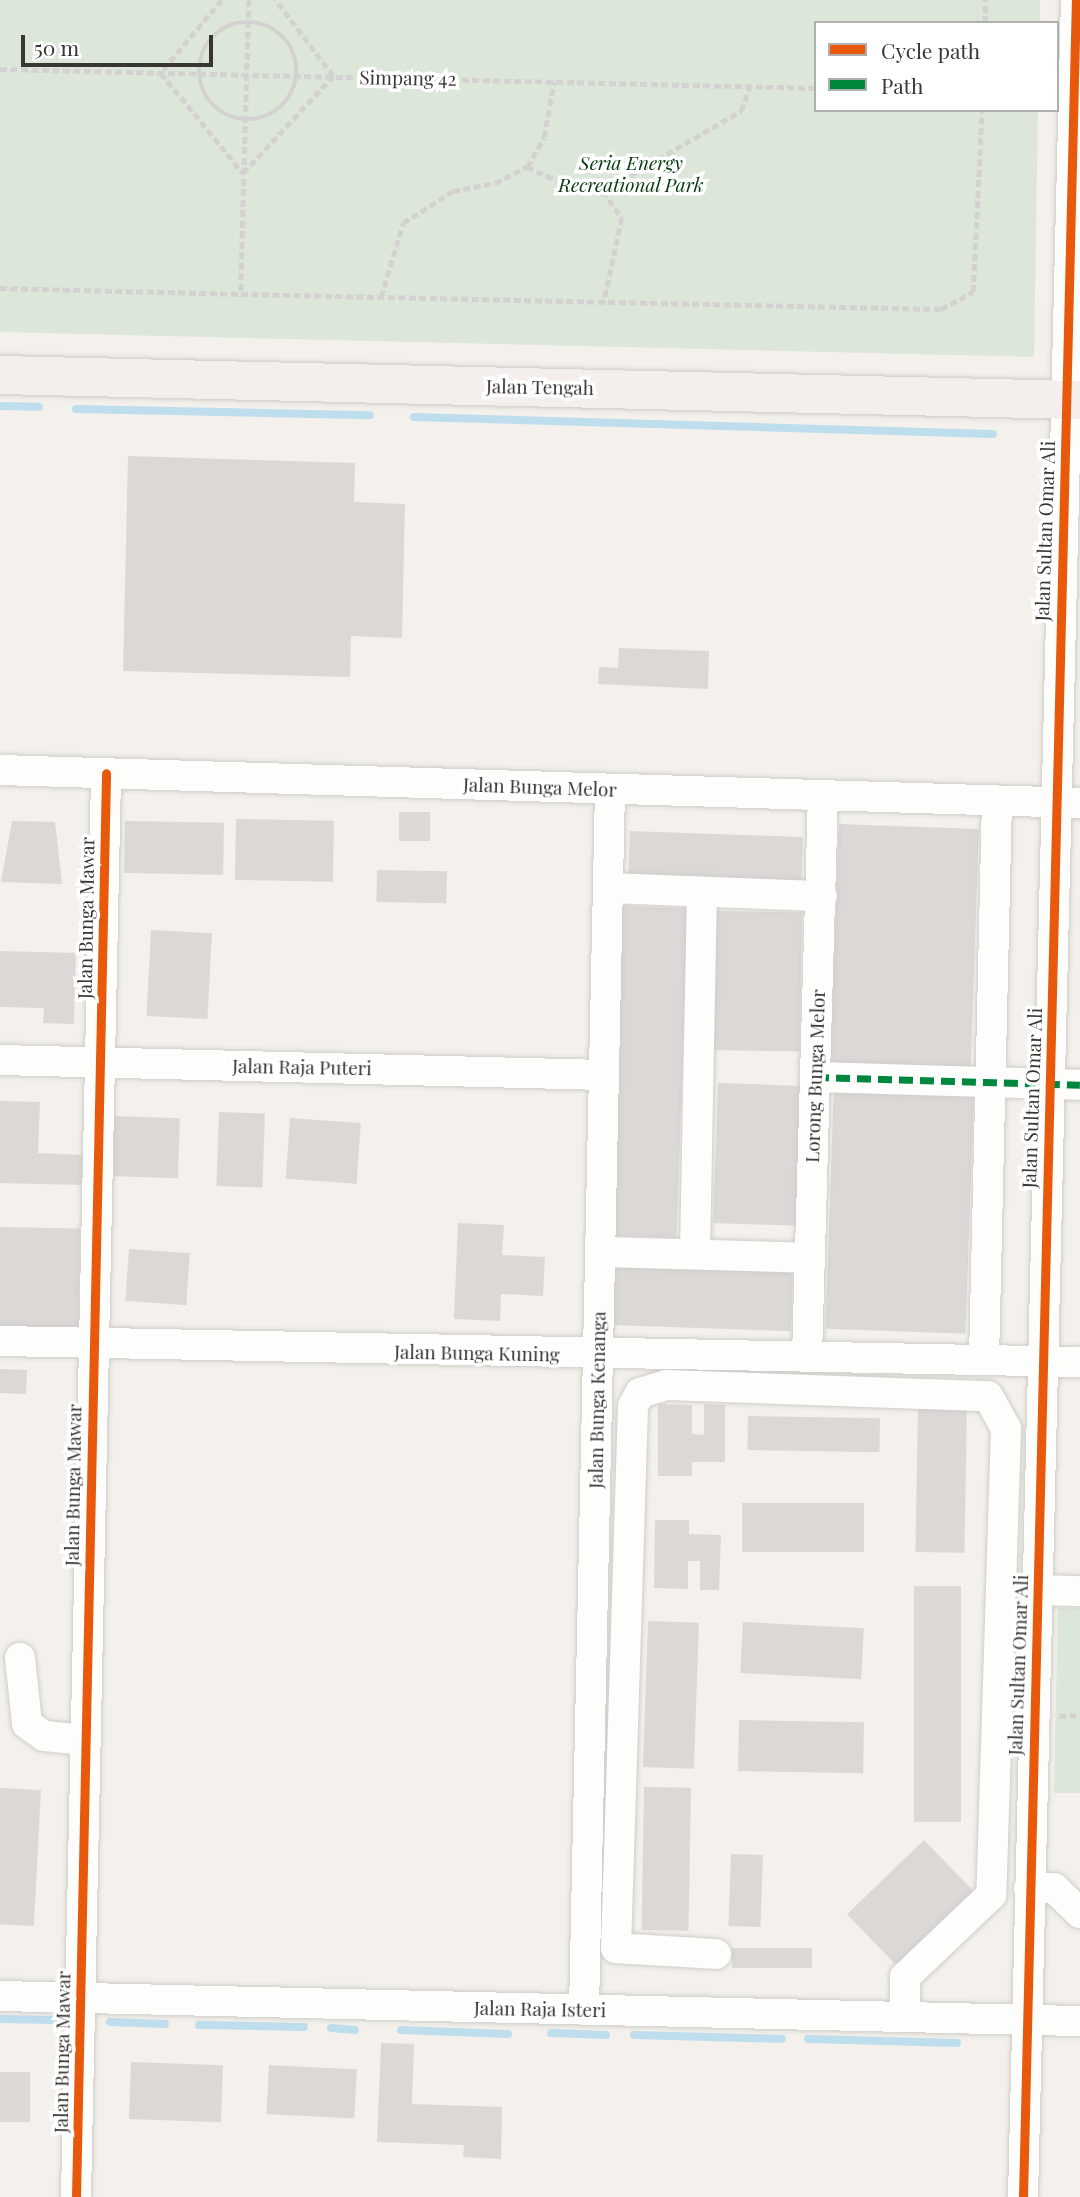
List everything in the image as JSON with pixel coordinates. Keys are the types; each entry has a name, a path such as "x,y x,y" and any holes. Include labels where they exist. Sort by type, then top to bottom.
{"main road":[{"name":"Jalan Tengah","path":"0,375 1073,400"}],"street":[{"name":"Jalan Sultan Omar Ali","path":"1023,2197 1042,1362 1065,1085 1076,0"},
{"name":"Jalan Bunga Melor","path":"0,771 1067,803"},
{"name":"Jalan Bunga Mawar","path":"76,2197 106,773"},
{"name":"Jalan Bunga Kenanga","path":"584,2010 603,1075 610,888 610,789"},
{"name":"Lorong Bunga Melor","path":"807,1357 823,796"},
{"path":"984,1360 997,802"},
{"path":"610,888 822,896"},
{"path":"695,1254 702,892"},
{"name":"Jalan Raja Puteri","path":"0,1060 603,1075"},
{"path":"814,1077 1065,1085"},
{"path":"601,1252 810,1258"},
{"name":"Jalan Bunga Kuning","path":"0,1342 598,1356 1080,1362"},
{"path":"716,1954 616,1948 632,1420 640,1393 651,1387 978,1393 997,1405 1006,1428 991,1895"},
{"path":"1038,1590 1080,1591"},
{"path":"20,1658 27,1724 44,1736 86,1740"},
{"path":"905,2016 905,1977 991,1895 1054,1888 1080,1913"},
{"name":"Jalan Raja Isteri","path":"0,1996 1080,2021"}],"path":[{"path":"222,0 161,72 243,173"},
{"path":"241,294 243,173 248,120 249,0"},
{"path":"243,173 333,76 275,0"},
{"path":"985,0 985,21"},
{"path":"248,22 285,39 297,75 285,104 248,120 211,103 199,72 211,39 248,22"},
{"path":"381,297 403,223 453,191 495,183 527,167 544,137 554,82"},
{"path":"527,167 583,192 603,191 741,111 750,86"},
{"path":"0,288 604,302 956,305 973,292 982,112"},
{"path":"603,191 622,218 604,302"}],"green space":[{"name":"Seria Energy Recreational Park","path":"0,0 1040,0 1040,21 814,21 814,112 1038,112 1034,357 0,332"},
{"path":"1058,1608 1080,1608 1080,1793 1054,1793"}],"building":[{"path":"128,456 355,463 354,502 405,504 402,638 351,636 350,677 123,671"},
{"path":"619,648 709,651 708,689 598,684 599,667 618,668"},
{"path":"399,812 430,812 430,841 399,841"},
{"path":"236,819 334,821 333,882 235,880"},
{"path":"12,821 55,822 62,884 1,882"},
{"path":"125,821 224,823 223,875 124,873"},
{"path":"839,824 979,829 971,1069 831,1064"},
{"path":"630,831 803,837 801,882 628,876"},
{"path":"377,870 447,871 446,903 376,902"},
{"path":"622,906 688,908 676,1238 610,1236"},
{"path":"715,911 802,913 800,1051 713,1050"},
{"path":"151,930 212,933 207,1019 146,1016"},
{"path":"0,951 76,953 74,1024 43,1023 44,1008 0,1007"},
{"path":"718,1083 802,1086 797,1226 713,1223"},
{"path":"834,1085 974,1090 965,1334 825,1329"},
{"path":"0,1101 40,1102 38,1153 83,1155 82,1185 0,1183"},
{"path":"219,1112 265,1114 262,1188 216,1186"},
{"path":"112,1116 180,1118 178,1178 110,1176"},
{"path":"290,1118 361,1123 357,1184 286,1179"},
{"path":"458,1223 504,1225 502,1255 545,1257 543,1296 501,1294 500,1321 454,1319"},
{"path":"0,1227 80,1228 78,1329 0,1328"},
{"path":"129,1249 190,1253 186,1305 125,1301"},
{"path":"613,1265 793,1271 791,1331 611,1325"},
{"path":"0,1369 27,1370 26,1394 0,1393"},
{"path":"658,1404 692,1405 692,1434 704,1435 704,1404 725,1405 725,1462 692,1462 692,1476 658,1476"},
{"path":"918,1405 967,1406 964,1553 915,1552"},
{"path":"748,1416 880,1418 879,1452 747,1450"},
{"path":"742,1503 864,1503 864,1552 742,1552"},
{"path":"655,1520 689,1520 689,1534 721,1535 719,1590 700,1590 700,1561 688,1561 688,1589 654,1588"},
{"path":"914,1586 961,1586 961,1822 914,1822"},
{"path":"648,1621 699,1623 694,1769 643,1767"},
{"path":"743,1622 864,1628 861,1679 740,1673"},
{"path":"739,1720 864,1722 863,1773 738,1771"},
{"path":"644,1787 691,1788 688,1931 642,1930"},
{"path":"0,1788 41,1790 34,1926 0,1924"},
{"path":"924,1840 975,1893 898,1967 847,1914"},
{"path":"731,1854 763,1855 760,1927 728,1926"},
{"path":"732,1948 812,1948 812,1968 732,1968"},
{"path":"381,2043 414,2044 412,2104 502,2107 501,2159 463,2157 464,2145 377,2142"},
{"path":"131,2062 223,2065 221,2122 129,2119"},
{"path":"269,2065 357,2070 354,2119 266,2114"},
{"path":"0,2072 30,2072 30,2122 0,2122"}],"waterway":[{"path":"0,406 39,407"},
{"path":"76,409 370,415"},
{"path":"414,417 993,434"},
{"path":"0,2019 55,2020"},
{"path":"110,2022 165,2024"},
{"path":"199,2025 304,2027"},
{"path":"331,2028 355,2030"},
{"path":"401,2030 508,2034"},
{"path":"551,2033 606,2035"},
{"path":"634,2035 782,2039"},
{"path":"808,2039 957,2043"}],"marked path":[{"path":"815,1077 1080,1085"}],"cycle path":[{"path":"1023,2197 1076,0"},
{"path":"76,2197 106,773"}]}
